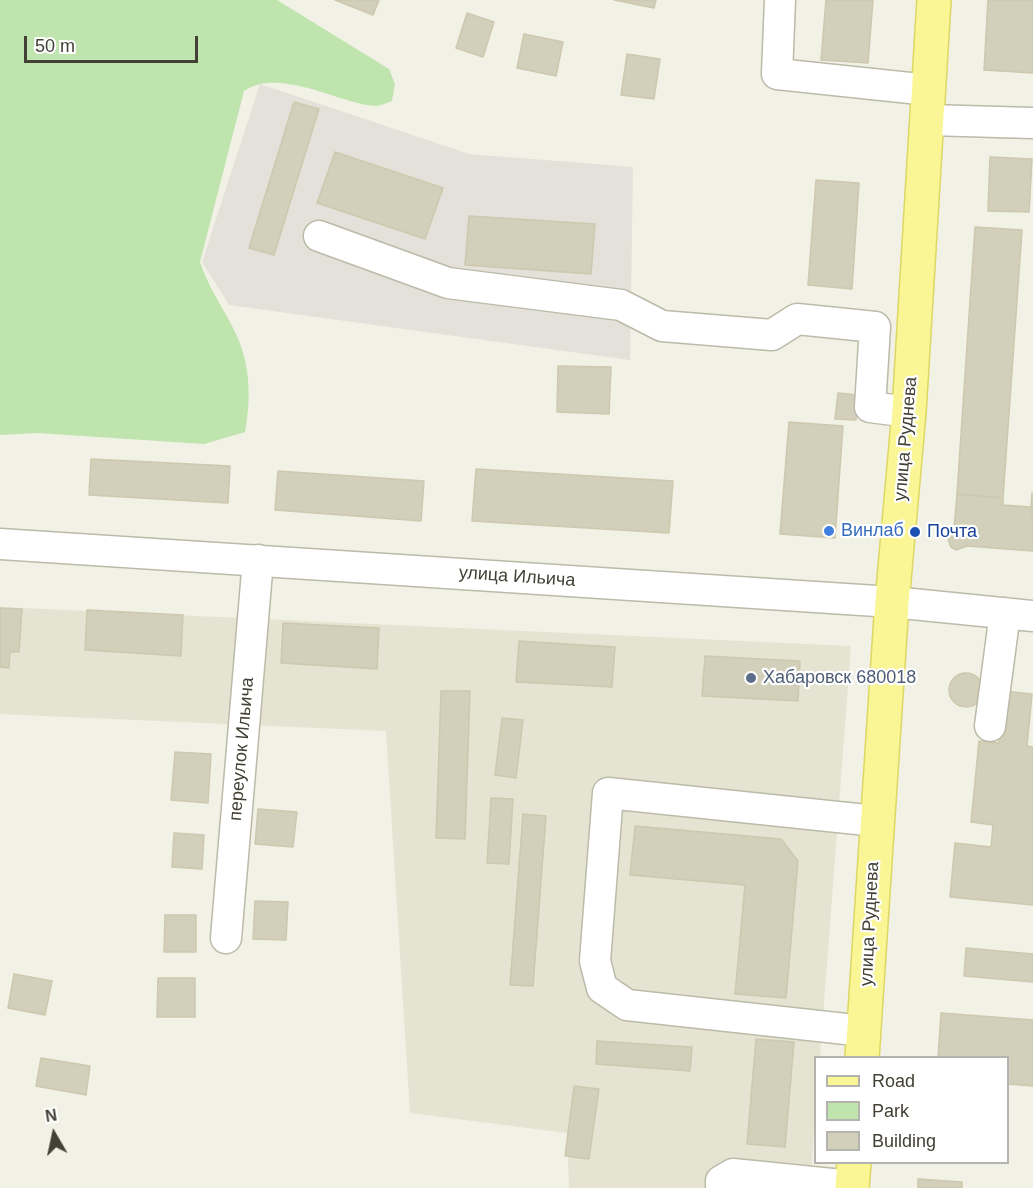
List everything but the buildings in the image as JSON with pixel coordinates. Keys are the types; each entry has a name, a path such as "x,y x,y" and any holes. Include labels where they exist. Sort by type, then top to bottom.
{"main road":[{"name":"улица Руднева","path":"863,1044 876,821 909,412 934,0"}],"street":[{"path":"780,0 777,74 928,105 1033,123"},
{"path":"319,236 448,283 621,305 662,326 772,335 797,319 875,327 870,407 909,412"},
{"name":"улица Ильича","path":"0,544 892,602 1019,615"},
{"name":"переулок Ильича","path":"226,938 258,560"},
{"path":"990,726 1019,615"},
{"path":"863,1044 627,1005 602,988 595,961 609,793 876,821"},
{"path":"721,1188 721,1181 733,1174 853,1179"}],"shaded area":[{"path":"260,84 469,154 633,167 630,360 229,305 202,262"},
{"path":"0,607 851,646 820,1056 814,1056 814,1131 810,1188 569,1188 567,1133 410,1113 386,731 0,714"}],"green space":[{"path":"0,0 277,0 389,69 395,84 392,101 376,106 290,84 258,85 244,91 200,262 237,337 246,363 249,390 245,432 204,444 37,433 0,435"}],"place":[{"name":"Винлаб","path":"829,531"},
{"name":"Почта","path":"915,532"},
{"name":"Хабаровск 680018","path":"751,678"}]}
